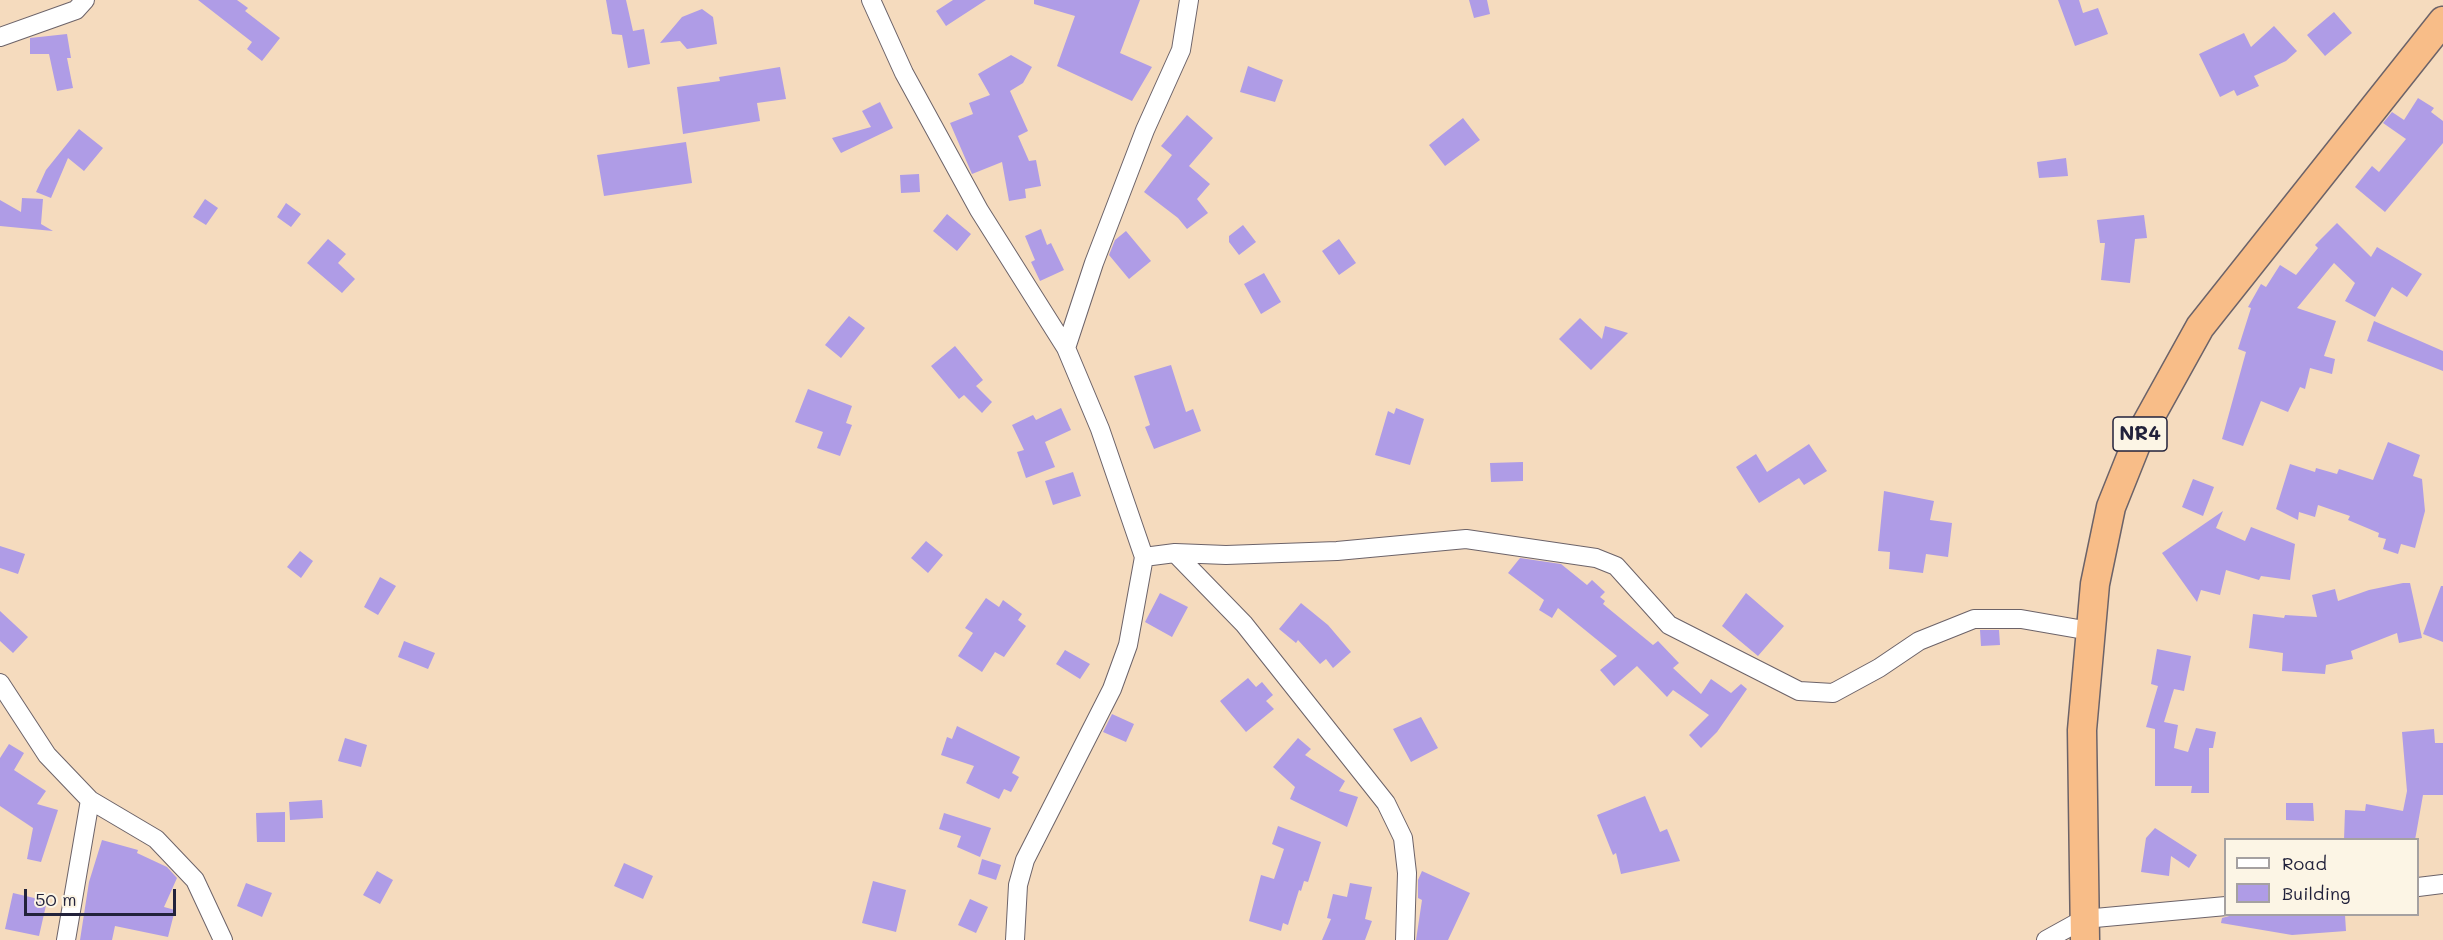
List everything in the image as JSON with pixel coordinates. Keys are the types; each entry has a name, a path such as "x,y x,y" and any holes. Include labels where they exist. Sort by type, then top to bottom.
{"highway":[{"name":"NR4","path":"2085,930 2082,730 2095,584 2111,507 2139,437 2200,327 2443,21"}],"street":[{"path":"0,37 76,10 86,0"},
{"path":"871,0 904,73 979,210 1066,348 1100,429 1144,556 1128,645 1112,689 1025,860 1018,885 1015,940"},
{"path":"1066,348 1094,263 1141,141 1181,50 1189,0"},
{"path":"1144,556 1175,553 1226,555 1337,551 1466,539 1596,558 1616,566 1669,625 1799,691 1833,693 1878,668 1919,641 1974,619 2021,619 2090,631"},
{"path":"1175,553 1244,624 1386,802 1403,838 1407,873 1405,940"},
{"path":"0,683 47,755 90,800 156,839 195,880 223,940"},
{"path":"66,940 90,800"},
{"path":"2419,887 2443,884"},
{"path":"2046,940 2085,930 2224,906"}],"building":[{"path":"198,0 237,0 248,8 245,11 280,38 262,61 247,49 252,42"},
{"path":"606,0 626,0 633,31 644,29 650,64 628,68 622,35 612,34"},
{"path":"953,0 986,0 946,26 936,11"},
{"path":"1034,0 1140,0 1120,53 1152,67 1132,101 1057,66 1075,16 1034,4"},
{"path":"1469,0 1487,0 1490,14 1474,18"},
{"path":"2058,0 2079,0 2083,13 2098,8 2108,34 2075,46"},
{"path":"702,9 713,17 717,44 687,49 680,41 660,43 682,17"},
{"path":"2334,12 2352,33 2325,56 2307,35"},
{"path":"2274,26 2297,51 2286,61 2254,76 2259,86 2237,96 2234,90 2220,97 2199,54 2244,33 2251,47"},
{"path":"67,34 71,58 67,58 73,88 57,91 49,54 30,54 30,38"},
{"path":"1011,55 1032,67 1023,83 1010,91 1028,131 1018,136 1029,161 1036,160 1041,186 1025,189 1026,198 1009,201 1002,162 972,174 950,123 973,114 969,103 990,95 978,74"},
{"path":"1248,66 1283,80 1275,102 1240,92"},
{"path":"780,67 786,99 757,103 760,121 683,134 677,87 720,81 719,77"},
{"path":"2418,98 2434,108 2431,112 2443,121 2443,143 2385,212 2355,187 2372,166 2379,172 2406,139 2383,123 2392,112 2404,120"},
{"path":"880,102 893,128 841,153 832,138 871,127 862,111"},
{"path":"1187,115 1213,138 1189,166 1210,184 1197,199 1208,213 1187,229 1178,218 1144,192 1172,155 1161,146"},
{"path":"1463,118 1480,140 1445,166 1429,145"},
{"path":"79,129 103,148 84,171 68,158 51,198 36,192 46,170"},
{"path":"686,142 692,183 604,196 597,155"},
{"path":"2066,158 2068,176 2039,178 2037,162"},
{"path":"919,174 920,192 901,193 900,175"},
{"path":"22,198 43,199 41,224 53,231 0,226 0,200 21,212"},
{"path":"205,199 218,208 206,225 193,217"},
{"path":"286,203 301,214 291,227 277,217"},
{"path":"947,214 971,234 957,251 933,231"},
{"path":"2144,215 2147,238 2135,239 2130,283 2101,280 2105,243 2100,243 2097,220"},
{"path":"2337,223 2371,257 2377,247 2422,274 2407,297 2392,287 2375,317 2345,301 2355,283 2334,263 2297,308 2336,321 2324,356 2335,359 2332,374 2310,368 2305,389 2300,387 2288,412 2261,401 2243,446 2222,439 2246,352 2238,349 2251,308 2248,307 2261,284 2266,287 2280,265 2296,275 2318,248 2315,245"},
{"path":"1243,225 1256,242 1239,255 1229,242 1229,236"},
{"path":"1041,229 1047,245 1051,243 1064,270 1040,281 1031,262 1035,260 1025,236"},
{"path":"1126,231 1151,261 1129,279 1109,255 1115,240"},
{"path":"328,239 346,254 338,263 355,279 342,293 307,263"},
{"path":"1339,239 1356,263 1339,275 1322,251"},
{"path":"1264,273 1281,302 1261,314 1244,284"},
{"path":"849,316 865,328 841,358 825,345"},
{"path":"1580,318 1602,339 1605,326 1628,333 1591,370 1559,339"},
{"path":"2374,321 2443,351 2443,371 2367,341"},
{"path":"955,346 983,380 976,386 992,402 982,413 964,395 959,399 931,366"},
{"path":"1171,365 1186,412 1193,409 1201,431 1154,449 1145,427 1150,425 1134,376"},
{"path":"808,389 852,406 846,423 852,425 840,456 817,448 823,432 795,422"},
{"path":"1061,408 1071,430 1045,442 1055,467 1026,478 1017,452 1024,450 1012,425 1033,415 1036,420"},
{"path":"1396,408 1424,419 1410,465 1375,455 1388,411 1394,414"},
{"path":"2388,442 2420,455 2413,476 2422,479 2425,511 2415,548 2401,544 2398,554 2383,549 2386,539 2378,537 2379,533 2348,520 2350,516 2318,505 2315,517 2299,512 2298,520 2276,509 2290,464 2315,472 2316,468 2337,474 2339,469 2373,480"},
{"path":"1809,444 1827,471 1804,485 1799,478 1759,503 1736,467 1756,454 1767,472"},
{"path":"1523,462 1523,481 1491,482 1490,463"},
{"path":"1073,472 1081,496 1053,505 1045,481"},
{"path":"2193,479 2214,487 2203,516 2182,507"},
{"path":"1884,491 1934,501 1930,520 1952,523 1948,557 1926,554 1923,573 1889,569 1890,552 1878,551"},
{"path":"2223,511 2216,528 2245,541 2251,527 2295,544 2290,580 2261,576 2259,580 2226,570 2220,595 2201,590 2197,602 2162,553"},
{"path":"926,541 943,555 928,573 911,558"},
{"path":"0,546 25,554 18,574 0,568"},
{"path":"300,551 313,561 301,578 287,567"},
{"path":"1520,558 1561,564 1587,585 1592,580 1605,592 1600,597 1605,601 1603,604 1653,645 1658,641 1679,663 1673,668 1701,694 1711,679 1731,693 1741,684 1747,689 1717,732 1701,748 1689,735 1709,715 1673,690 1667,697 1637,666 1614,686 1600,670 1617,656 1558,608 1552,618 1539,610 1544,600 1508,573"},
{"path":"380,577 396,586 378,615 364,607"},
{"path":"2410,583 2422,638 2399,643 2397,633 2351,651 2353,659 2326,665 2325,674 2282,671 2283,653 2249,648 2253,614 2284,618 2285,615 2317,617 2312,595 2335,589 2338,601 2369,590"},
{"path":"2441,586 2443,586 2443,642 2423,634"},
{"path":"1160,593 1188,607 1172,637 1145,622"},
{"path":"1746,593 1784,626 1758,656 1722,626"},
{"path":"986,598 999,607 1003,600 1022,614 1018,620 1026,626 1004,657 995,652 982,672 958,656 973,633 965,628"},
{"path":"1301,603 1328,625 1351,652 1333,668 1326,659 1320,664 1298,640 1296,643 1279,629"},
{"path":"0,611 28,637 13,653 0,641"},
{"path":"1980,630 1999,630 2000,645 1981,646"},
{"path":"404,641 435,653 428,669 398,657"},
{"path":"2157,649 2191,656 2184,691 2174,689 2164,722 2178,725 2174,748 2188,752 2196,728 2216,732 2213,748 2209,748 2209,793 2191,793 2192,786 2155,786 2155,729 2146,727 2158,686 2151,684"},
{"path":"1065,650 1090,664 1080,679 1056,664"},
{"path":"1248,678 1256,687 1262,682 1273,695 1266,701 1274,709 1246,732 1220,701"},
{"path":"1112,714 1134,724 1126,742 1103,732"},
{"path":"1421,717 1438,748 1411,762 1393,729"},
{"path":"957,726 1020,757 1012,773 1019,777 1011,792 1004,789 999,799 966,783 974,766 941,755 947,737 952,739"},
{"path":"2434,729 2435,743 2443,743 2443,795 2423,795 2415,838 2344,838 2345,810 2365,811 2366,804 2403,811 2407,791 2402,732"},
{"path":"345,738 367,745 361,767 338,761"},
{"path":"1298,738 1311,749 1305,755 1345,781 1339,791 1358,797 1347,827 1290,799 1295,787 1273,767"},
{"path":"9,744 24,753 14,770 46,791 37,804 58,810 41,862 27,859 33,828 0,806 0,758"},
{"path":"1645,796 1660,832 1667,829 1680,861 1621,874 1616,853 1613,855 1597,815"},
{"path":"322,800 323,818 290,820 289,802"},
{"path":"2286,803 2313,803 2314,821 2286,820"},
{"path":"285,812 285,842 257,842 256,813"},
{"path":"944,813 991,828 980,857 957,847 961,836 939,829"},
{"path":"1278,826 1321,842 1308,882 1304,881 1301,891 1299,890 1288,925 1283,923 1281,931 1249,921 1261,875 1274,879 1284,849 1272,844"},
{"path":"2155,828 2197,855 2189,868 2171,856 2169,876 2141,872 2146,838"},
{"path":"102,840 138,850 137,853 167,867 177,878 164,907 175,910 168,937 115,926 112,940 80,940 89,882"},
{"path":"982,859 1001,865 996,880 978,874"},
{"path":"624,863 653,876 643,899 614,886"},
{"path":"377,871 393,880 380,904 363,895"},
{"path":"1422,871 1470,893 1448,940 1416,940 1422,900 1418,898 1418,880"},
{"path":"873,881 906,890 896,932 862,923"},
{"path":"246,883 272,893 262,917 237,906"},
{"path":"1350,883 1372,887 1365,919 1372,921 1365,940 1322,940 1331,919 1327,918 1333,894 1347,897"},
{"path":"13,893 47,901 39,936 5,929"},
{"path":"970,899 988,907 976,933 958,925"},
{"path":"2229,916 2345,916 2346,931 2292,935 2221,923 2222,918"}]}
